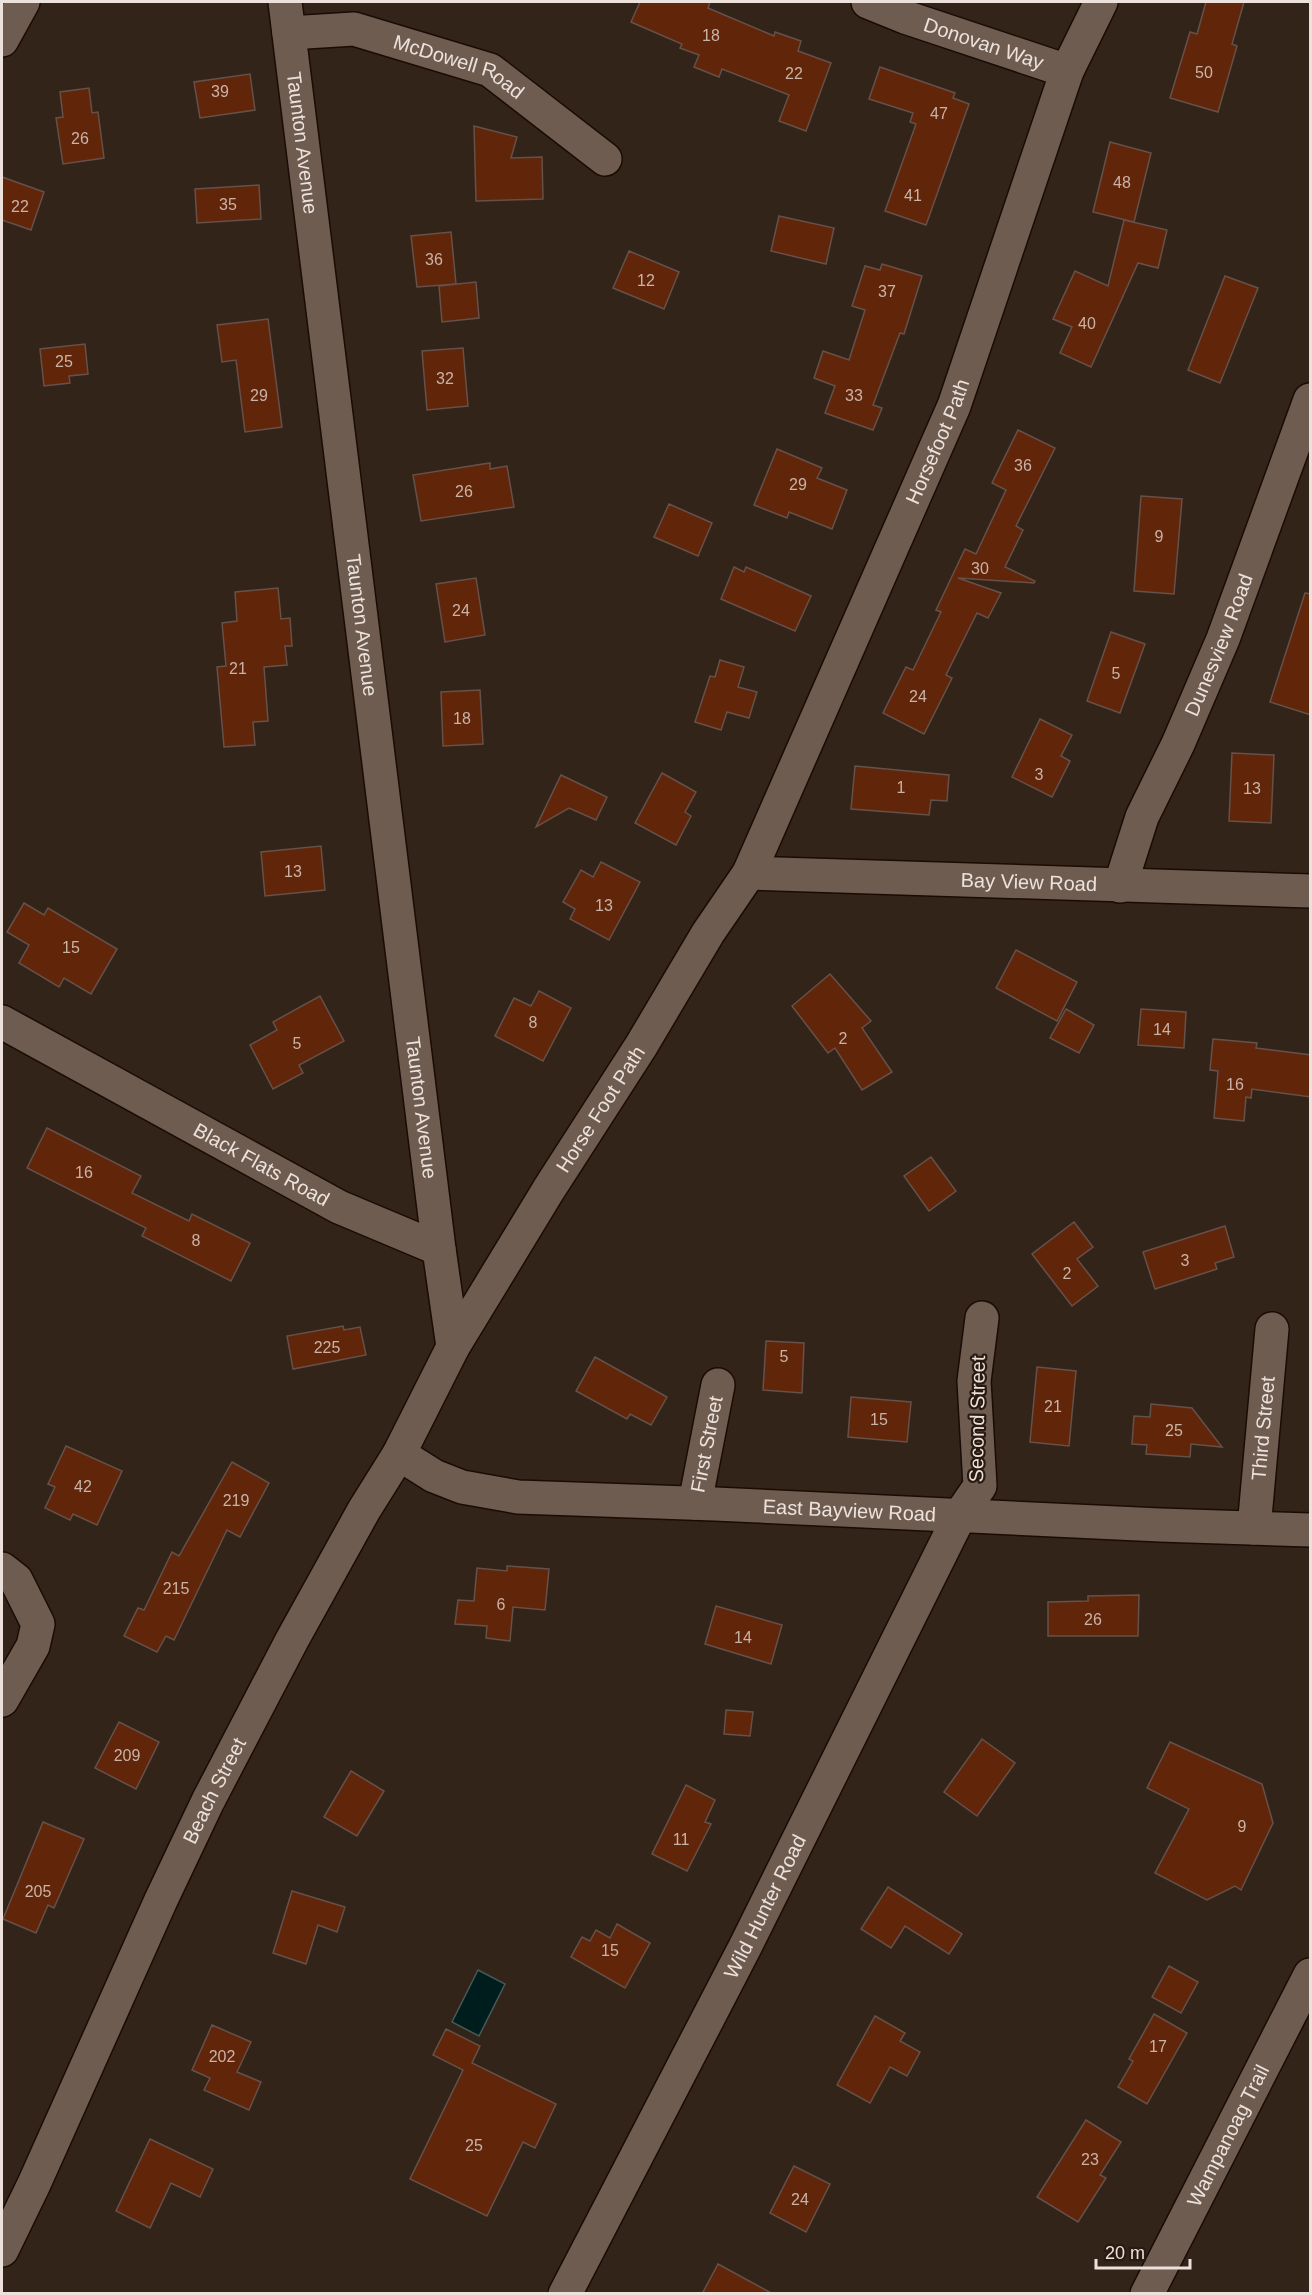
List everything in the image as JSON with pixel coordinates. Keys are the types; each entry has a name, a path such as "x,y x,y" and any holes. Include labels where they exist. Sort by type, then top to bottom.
{"street":[{"path":"2,40 23,2"},
{"name":"Donovan Way","path":"868,2 905,17 1067,71"},
{"name":"Horsefoot Path","path":"749,873 954,406 1067,71 1101,2"},
{"name":"McDowell Road","path":"287,17 354,29 489,70 605,159"},
{"name":"Taunton Avenue","path":"287,17 439,1249"},
{"name":"Dunesview Road","path":"1120,886 1142,817 1175,752 1229,622 1311,400"},
{"name":"Bay View Road","path":"749,873 1311,891"},
{"name":"Horse Foot Path","path":"453,1347 549,1189 641,1046 708,933 749,873"},
{"name":"Black Flats Road","path":"2,1022 339,1207 439,1249"},
{"path":"439,1249 453,1347"},
{"name":"Second Street","path":"960,1515 980,1486 974,1381 982,1318"},
{"name":"Third Street","path":"1254,1528 1272,1329"},
{"name":"Beach Street","path":"2,2250 208,1802 292,1640 364,1510 399,1454 453,1347"},
{"name":"First Street","path":"695,1503 718,1385"},
{"name":"East Bayview Road","path":"399,1454 434,1476 462,1487 490,1494 518,1497 1311,1530"},
{"name":"Wild Hunter Road","path":"565,2294 745,1947 960,1515"},
{"path":"2,1569 16,1580 38,1624 33,1646 2,1700"},
{"name":"Wampanoag Trail","path":"1146,2294 1311,1975"}],"water":[{"path":"478,1970 505,1984 479,2036 452,2022"}],"building":[{"path":"640,2 710,2 708,8 774,36 775,32 801,41 798,51 831,63 806,131 779,121 789,95 722,69 719,77 694,67 699,55 680,48 682,44 631,22"},
{"path":"1206,2 1244,2 1232,44 1237,46 1218,112 1170,98 1190,32 1197,34"},
{"path":"880,67 955,93 953,98 969,104 926,225 885,211 916,124 910,122 913,113 869,99"},
{"path":"250,74 255,110 200,118 194,82"},
{"path":"89,88 92,113 98,112 104,158 63,164 56,118 63,117 60,92"},
{"path":"474,126 517,137 511,158 542,157 543,199 476,201"},
{"path":"1110,142 1151,153 1134,222 1093,212"},
{"path":"2,177 44,192 31,230 2,220"},
{"path":"259,185 261,219 197,223 195,189"},
{"path":"779,216 834,228 826,264 771,251"},
{"path":"1124,220 1167,230 1158,268 1138,263 1091,367 1060,353 1072,327 1053,319 1075,271 1108,286"},
{"path":"451,232 456,284 417,287 411,236"},
{"path":"629,251 679,272 664,309 613,288"},
{"path":"882,264 922,276 904,334 900,333 873,405 882,408 873,430 825,413 835,386 814,378 823,351 849,360 865,310 852,306 865,266 880,270"},
{"path":"1225,276 1258,288 1220,383 1188,370"},
{"path":"476,282 479,318 442,322 439,286"},
{"path":"268,319 282,427 245,432 236,360 222,362 217,325"},
{"path":"85,344 88,374 69,376 70,383 44,386 40,349"},
{"path":"463,348 468,406 427,410 422,351"},
{"path":"1018,430 1055,448 1016,526 1023,530 1005,567 1035,581 1034,583 958,578 1001,593 988,618 977,613 946,675 952,678 924,734 883,713 906,667 913,670 941,612 936,610 965,549 976,554 1006,490 992,483"},
{"path":"777,449 822,468 817,478 847,490 832,529 789,512 787,518 754,505"},
{"path":"490,463 490,469 507,466 514,507 421,521 413,475"},
{"path":"1141,496 1182,499 1174,594 1134,591"},
{"path":"669,504 712,523 698,556 654,537"},
{"path":"734,567 744,572 746,567 811,596 795,631 721,599"},
{"path":"476,578 485,635 445,642 436,584"},
{"path":"278,588 281,619 290,618 292,646 285,646 287,665 264,667 268,721 253,722 255,745 224,747 217,667 226,666 222,623 237,621 235,592"},
{"path":"1305,593 1311,594 1311,715 1270,702"},
{"path":"1111,632 1145,644 1120,713 1087,701"},
{"path":"720,660 744,667 738,687 757,692 749,718 727,712 721,730 695,722 710,676 715,677"},
{"path":"480,690 483,744 443,746 441,692"},
{"path":"1040,719 1072,735 1061,756 1070,761 1052,797 1012,777"},
{"path":"1232,753 1274,755 1271,823 1229,821"},
{"path":"855,766 949,775 947,801 931,800 929,815 851,809"},
{"path":"662,773 696,792 685,812 691,816 676,845 635,823"},
{"path":"561,775 607,797 596,820 569,808 536,827"},
{"path":"321,846 325,890 265,896 261,852"},
{"path":"601,862 640,882 609,940 570,919 575,909 563,902 581,870 593,877"},
{"path":"24,903 44,915 48,908 117,949 91,994 64,978 59,987 19,963 29,945 7,932"},
{"path":"1016,950 1077,982 1057,1021 996,988"},
{"path":"830,974 871,1021 862,1028 892,1072 862,1090 835,1048 828,1053 792,1006"},
{"path":"539,991 571,1008 543,1061 495,1036 514,998 531,1006"},
{"path":"320,996 344,1041 299,1065 303,1073 273,1089 250,1045 277,1030 273,1022"},
{"path":"1066,1009 1094,1025 1079,1053 1050,1038"},
{"path":"1141,1009 1186,1012 1184,1048 1138,1045"},
{"path":"1213,1039 1257,1043 1256,1048 1311,1055 1311,1097 1252,1089 1251,1098 1246,1097 1244,1121 1214,1118 1218,1071 1210,1070"},
{"path":"47,1128 141,1176 132,1193 189,1221 192,1214 250,1243 231,1281 142,1236 146,1228 27,1168"},
{"path":"931,1157 956,1191 929,1211 904,1176"},
{"path":"1074,1222 1093,1247 1077,1259 1098,1286 1072,1306 1032,1254"},
{"path":"1225,1226 1234,1257 1215,1263 1217,1269 1155,1289 1143,1252"},
{"path":"343,1326 344,1330 360,1327 366,1355 293,1369 287,1336"},
{"path":"766,1341 804,1343 802,1393 763,1390"},
{"path":"595,1357 667,1397 651,1425 630,1414 627,1419 576,1391"},
{"path":"1037,1367 1076,1371 1069,1446 1030,1442"},
{"path":"851,1397 911,1402 907,1442 848,1437"},
{"path":"1151,1404 1192,1408 1222,1447 1191,1444 1190,1457 1146,1454 1147,1445 1132,1444 1134,1416 1150,1417"},
{"path":"66,1446 122,1471 97,1525 73,1514 70,1520 45,1508 55,1487 48,1484"},
{"path":"232,1462 269,1483 240,1537 227,1530 174,1640 166,1636 157,1652 124,1636 138,1608 144,1610 172,1552 179,1556"},
{"path":"507,1566 549,1569 545,1610 513,1607 510,1641 486,1638 487,1626 455,1624 458,1600 474,1601 477,1568 507,1571"},
{"path":"1139,1595 1138,1636 1048,1636 1048,1602 1088,1601 1088,1596"},
{"path":"716,1606 782,1625 771,1664 705,1644"},
{"path":"726,1710 753,1712 750,1736 724,1734"},
{"path":"119,1722 159,1742 136,1789 95,1768"},
{"path":"982,1739 1015,1763 977,1816 944,1792"},
{"path":"1170,1742 1262,1784 1273,1823 1241,1890 1235,1886 1207,1900 1155,1873 1189,1809 1147,1788"},
{"path":"351,1771 384,1791 357,1836 324,1817"},
{"path":"686,1785 715,1800 705,1822 711,1824 687,1871 652,1854"},
{"path":"43,1822 84,1839 54,1908 48,1905 36,1933 3,1919"},
{"path":"888,1887 962,1934 949,1954 905,1926 891,1948 861,1929"},
{"path":"292,1891 345,1907 337,1932 318,1925 306,1964 273,1953"},
{"path":"617,1924 650,1943 625,1988 571,1957 582,1937 590,1941 596,1930 610,1938"},
{"path":"1169,1966 1198,1982 1181,2013 1152,1997"},
{"path":"1154,2014 1187,2033 1147,2104 1118,2087 1133,2061 1129,2059"},
{"path":"875,2016 905,2033 900,2041 920,2052 907,2076 890,2067 870,2103 837,2085"},
{"path":"212,2025 251,2042 237,2072 261,2082 249,2110 204,2090 210,2078 192,2070"},
{"path":"446,2029 480,2046 472,2063 556,2104 535,2148 523,2142 487,2216 410,2179 463,2070 433,2055"},
{"path":"1086,2120 1121,2142 1100,2175 1106,2178 1078,2222 1037,2197"},
{"path":"150,2139 213,2169 200,2197 171,2183 150,2228 116,2211"},
{"path":"794,2166 830,2184 806,2232 770,2213"},
{"path":"718,2264 773,2294 702,2294"}]}
